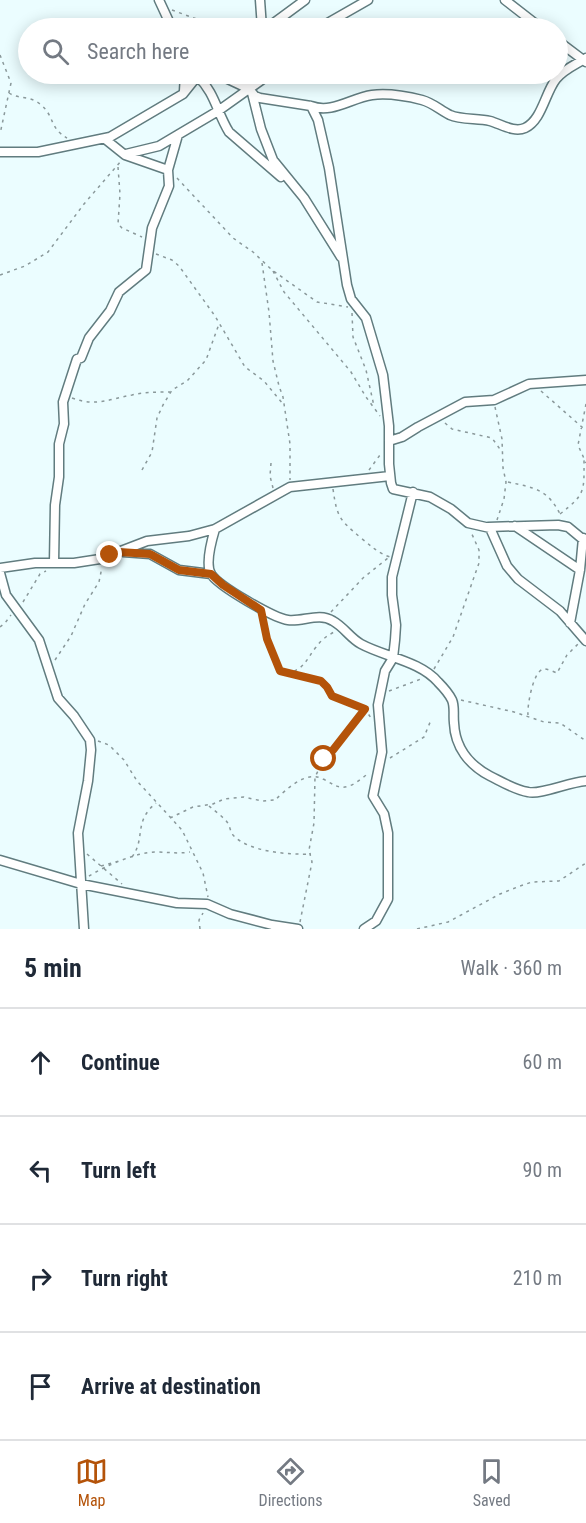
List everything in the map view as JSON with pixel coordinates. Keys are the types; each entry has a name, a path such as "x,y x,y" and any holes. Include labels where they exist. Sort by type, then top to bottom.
{"street":[{"path":"260,0 261,18"},
{"path":"281,18 305,0"},
{"path":"336,18 368,0"},
{"path":"505,0 528,18"},
{"path":"160,2 167,18"},
{"path":"568,47 585,60 568,68"},
{"path":"183,94 184,84"},
{"path":"0,152 38,152 105,139 183,94 191,84"},
{"path":"206,84 229,132 297,190"},
{"path":"240,84 252,89 260,98 330,108 363,97 391,96 423,100 435,104 456,117 487,120 516,130 532,124 554,84"},
{"path":"254,84 252,89 261,129 270,154 297,190 344,263"},
{"path":"125,154 153,149 218,111 258,84"},
{"path":"311,106 318,120 330,168 351,299 366,318 385,386 390,476 393,489 430,497 442,503 468,523 492,526 568,527 584,540 570,623"},
{"path":"54,563 59,444 64,424 63,402 71,374 92,332 110,311 119,292 146,270 152,228 169,186 168,170 178,135"},
{"path":"105,139 125,154 168,170"},
{"path":"389,441 402,437 465,402 494,400 524,385 536,382 586,380"},
{"path":"0,568 35,563 74,563 100,559 147,541 189,536 215,529 290,487 390,476"},
{"path":"364,929 376,921 388,899 388,833 384,814 374,796 382,752 378,705 385,671 393,658 396,625 391,586 393,555 402,540 413,492"},
{"path":"492,526 507,566 518,579 549,601 585,640"},
{"path":"515,526 580,570"},
{"path":"211,574 210,545 215,529"},
{"path":"119,552 150,554 179,570 211,574 223,585 261,610 288,620 306,617 327,618 354,640 429,674 440,684 453,706 455,733 460,748 471,763 489,776 534,793 586,781"},
{"path":"0,573 6,595 39,640 58,698 74,716 90,740 90,761 78,826 84,929"},
{"path":"0,860 81,883 177,903 207,904 230,914 298,929"}],"path":[{"path":"160,2 194,18"},
{"path":"0,55 11,86 0,134"},
{"path":"9,93 37,101 47,111 57,132 79,143"},
{"path":"0,275 25,266 48,252 125,154"},
{"path":"117,166 120,194 118,224 149,242 155,254 172,260 179,266 219,323 245,368 264,381 284,405"},
{"path":"168,170 233,238 253,252 272,270 317,302 341,305 351,309 353,337 366,370 374,407"},
{"path":"262,261 273,361 284,405 290,444 290,487"},
{"path":"272,270 284,292 343,361 388,426"},
{"path":"142,470 152,452 160,411 171,392 187,381 206,360 219,323"},
{"path":"536,382 547,398 583,428"},
{"path":"66,396 82,402 99,403 143,393 171,392"},
{"path":"492,526 504,499 506,482 502,439 494,400"},
{"path":"586,405 578,445 586,463"},
{"path":"440,416 452,429 492,438 502,453"},
{"path":"368,471 389,441"},
{"path":"560,514 584,490 584,459"},
{"path":"271,462 270,476 275,494"},
{"path":"332,482 336,506 344,525 376,551 393,555"},
{"path":"506,482 542,491 555,504 568,527"},
{"path":"380,693 408,685 429,674 453,637 479,563 479,550 468,523"},
{"path":"327,618 363,578 393,555"},
{"path":"48,667 71,636 85,604 99,582 102,573 100,559"},
{"path":"0,627 6,623 31,591 40,574 47,571 54,563"},
{"path":"261,610 267,639 276,666 280,671 321,681 332,696 365,709 380,734"},
{"path":"286,674 302,667 318,644 341,628"},
{"path":"528,716 530,693 541,670 557,673 567,655 585,640"},
{"path":"453,706 459,700 465,700 544,722 564,725 586,741"},
{"path":"298,929 311,868 310,845 314,823 315,777 324,759 370,705"},
{"path":"170,818 193,807 208,806 235,797 251,797 266,802 275,800 284,790 297,782 315,777 324,779 334,786 349,786 424,737 431,720"},
{"path":"90,740 109,745 124,760 135,778 156,803 182,830 203,873 207,904 200,920 200,929"},
{"path":"132,858 139,845 138,835 142,820 147,811 156,803"},
{"path":"208,806 227,822 233,835 242,842 289,855 311,854"},
{"path":"78,845 136,895"},
{"path":"101,866 157,852 174,854 191,852"},
{"path":"81,883 95,872 120,861"},
{"path":"417,929 448,922 520,885 559,881 586,863"}],"route":[{"path":"110,555 119,552 150,554 179,570 211,574 223,585 261,610 267,639 276,666 280,671 321,681 332,696 365,709 324,759"}]}
